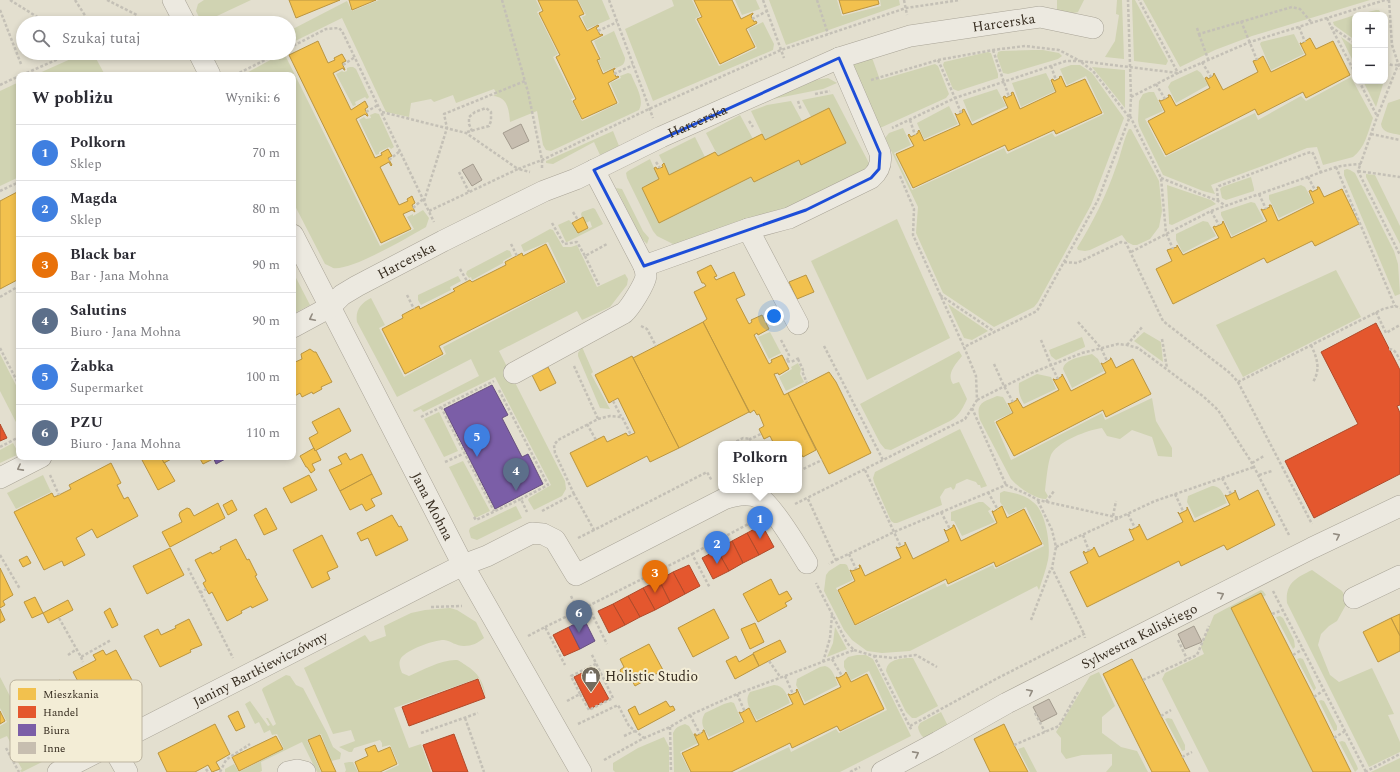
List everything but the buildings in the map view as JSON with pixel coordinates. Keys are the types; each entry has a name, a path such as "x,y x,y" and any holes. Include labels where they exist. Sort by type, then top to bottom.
{"street":[{"path":"173,0 181,16"},
{"name":"Harcerska","path":"296,325 330,307 342,295 357,286 443,241 544,178 576,179 661,137 839,58 910,36 1040,17 1093,28"},
{"path":"644,266 748,229 789,218 871,178 878,172 881,160 880,153 850,87 839,58"},
{"path":"202,60 208,72"},
{"path":"514,373 621,316 627,311 645,280 646,274 644,266 594,170"},
{"path":"748,229 798,324"},
{"name":"Jana Mohna","path":"296,241 463,564 581,772"},
{"path":"0,478 44,464"},
{"name":"Janiny Bartkiewiczówny","path":"142,728 463,564 487,556 529,534 540,533 555,540 576,575 724,498 741,494 752,496 762,500 773,511"},
{"name":"Sylwestra Kaliskiego","path":"873,769 938,742 1008,703 1265,572 1400,506"},
{"path":"773,511 809,568"},
{"path":"1354,598 1400,576"},
{"name":"Janiny Bartkiewiczówny","path":"66,770 80,762"},
{"path":"121,762 127,772"},
{"path":"288,772 297,770 305,772"}],"path":[{"path":"10,0 36,16"},
{"path":"75,0 85,16"},
{"path":"106,0 136,15"},
{"path":"382,112 466,133 518,169 544,178 542,160 525,81 502,0"},
{"path":"609,0 649,109 661,137"},
{"path":"763,0 793,78"},
{"path":"817,0 828,34"},
{"path":"429,211 518,169 542,160 649,109 781,50 906,8 960,0"},
{"path":"964,347 1037,311 1098,200 1129,117 1131,97 1128,0"},
{"path":"1139,0 1178,73"},
{"path":"1131,97 1208,59 1250,42 1385,0 1389,0 1392,45 1400,70"},
{"path":"1199,34 1292,7 1296,7 1303,11 1312,23"},
{"path":"0,10 16,49"},
{"path":"752,19 767,11"},
{"path":"1327,18 1352,67"},
{"path":"1241,21 1258,60"},
{"path":"598,31 617,22"},
{"path":"1299,27 1305,42"},
{"path":"1331,27 1352,41"},
{"path":"296,44 326,29 339,28 346,36 443,241"},
{"path":"1197,28 1208,59"},
{"path":"810,95 850,87 938,60 993,50 1025,46 1059,50 1080,61 1093,71 1129,117 1161,178 1166,233 1173,249"},
{"path":"993,50 1009,97"},
{"path":"343,65 355,57"},
{"path":"20,60 22,64"},
{"path":"29,72 56,60"},
{"path":"241,72 265,60"},
{"path":"938,60 961,113"},
{"path":"886,131 955,98 1066,61 1129,66 1178,73"},
{"path":"1202,62 1211,77"},
{"path":"1388,64 1399,65"},
{"path":"614,74 633,65"},
{"path":"1399,65 1377,117 1358,171 1400,255"},
{"path":"1051,66 1056,80"},
{"path":"0,85 16,78"},
{"path":"413,208 424,200 447,128 444,114 525,81"},
{"path":"1156,84 1165,99"},
{"path":"1360,84 1377,117"},
{"path":"797,98 801,110"},
{"path":"366,112 378,105"},
{"path":"466,133 489,126 491,121 491,112 486,108 475,112 469,117 469,124 472,131"},
{"path":"910,120 915,135"},
{"path":"1371,134 1400,140"},
{"path":"390,160 400,151"},
{"path":"1218,201 1217,189 1219,186 1306,153 1312,152 1321,173"},
{"path":"1131,252 1166,233 1225,205 1336,167 1361,164"},
{"path":"1336,167 1395,306"},
{"path":"1358,171 1400,177"},
{"path":"459,172 469,192"},
{"path":"898,172 914,209 912,235 976,376 977,400"},
{"path":"1308,177 1315,190"},
{"path":"1161,178 1225,205"},
{"path":"0,191 16,183"},
{"path":"1259,194 1266,209"},
{"path":"1211,211 1219,225"},
{"path":"573,212 578,220"},
{"path":"552,223 564,244 577,242 599,285"},
{"path":"1064,262 1077,263 1121,242 1126,243 1163,321 1230,372 1238,382 1313,524"},
{"path":"585,256 609,243"},
{"path":"511,244 517,256"},
{"path":"460,269 467,281"},
{"path":"0,297 16,288"},
{"path":"407,295 414,309"},
{"path":"940,295 995,332"},
{"path":"1238,382 1376,312 1395,306 1400,308"},
{"path":"1376,312 1386,333 1400,325"},
{"path":"1078,322 1101,348 1107,361"},
{"path":"1127,345 1143,326"},
{"path":"647,329 656,346"},
{"path":"1162,339 1167,369"},
{"path":"781,340 789,355 786,361 791,362 798,358 803,368 802,371 807,383"},
{"path":"1041,340 1058,378"},
{"path":"523,638 692,554 773,511 808,499 965,419 977,400 1004,386 1071,357 1118,344 1138,348 1204,397 1218,410 1252,462 1290,537"},
{"path":"1311,345 1317,357 1318,367 1317,376 1313,382"},
{"path":"565,346 598,419"},
{"path":"824,346 883,460"},
{"path":"0,348 16,380"},
{"path":"1389,348 1392,348 1395,351 1400,360"},
{"path":"994,364 1013,402"},
{"path":"421,417 494,381 548,485 476,520 474,517"},
{"path":"613,401 631,435"},
{"path":"441,407 463,454 494,511"},
{"path":"972,408 1006,485 1038,500 1120,518"},
{"path":"622,417 610,416 598,419 558,440 554,445 555,453 574,494 594,530 707,472 714,484"},
{"path":"587,424 596,440"},
{"path":"738,441 743,438 750,439 761,434"},
{"path":"0,447 16,439"},
{"path":"445,462 463,454"},
{"path":"1252,462 1264,456"},
{"path":"802,470 822,460"},
{"path":"44,464 60,495"},
{"path":"1056,547 1155,501 1254,467"},
{"path":"865,470 901,546"},
{"path":"1259,475 1272,471"},
{"path":"1222,478 1231,494"},
{"path":"936,667 916,655 893,658 874,656 854,650 847,643 809,568 836,560 894,532 1006,485"},
{"path":"1046,502 1054,491"},
{"path":"988,492 998,510"},
{"path":"536,514 574,494"},
{"path":"1175,494 1183,511"},
{"path":"521,499 530,518"},
{"path":"808,499 836,560"},
{"path":"1031,620 1052,568 1056,547 1052,530 1038,500"},
{"path":"1114,516 1116,501"},
{"path":"941,512 950,529"},
{"path":"1128,514 1135,528"},
{"path":"1082,535 1089,551"},
{"path":"692,554 710,588"},
{"path":"849,554 856,569"},
{"path":"0,555 20,588"},
{"path":"188,568 234,659"},
{"path":"1052,568 1086,639"},
{"path":"1265,572 1269,584 1366,772 1400,754"},
{"path":"200,593 206,589"},
{"path":"569,593 578,611"},
{"path":"424,606 463,606"},
{"path":"588,606 607,644"},
{"path":"1272,614 1283,610"},
{"path":"823,662 830,638 832,615"},
{"path":"60,618 83,662"},
{"path":"1143,680 1197,654 1211,620"},
{"path":"546,627 565,665"},
{"path":"910,726 996,679 1084,634"},
{"path":"1178,639 1187,659"},
{"path":"81,657 112,640"},
{"path":"68,654 77,649"},
{"path":"1292,655 1303,649"},
{"path":"604,760 644,738 670,727 690,715 737,694 854,650"},
{"path":"591,653 613,698 589,710 571,676 596,664"},
{"path":"874,656 913,733"},
{"path":"832,659 842,676"},
{"path":"769,661 781,678"},
{"path":"785,676 793,694"},
{"path":"1314,697 1324,690"},
{"path":"561,704 580,694"},
{"path":"737,694 745,712"},
{"path":"573,726 618,705 629,726 644,738"},
{"path":"1161,716 1171,710"},
{"path":"421,732 478,713"},
{"path":"690,715 700,734"},
{"path":"464,718 484,772"},
{"path":"670,727 671,772"},
{"path":"624,736 634,731"},
{"path":"1334,738 1345,731"},
{"path":"220,772 226,760 230,756 250,744"},
{"path":"6,748 10,755"},
{"path":"1182,757 1192,752"},
{"path":"14,762 19,772"},
{"path":"850,772 873,769"}],"highlighted area":[{"path":"839,58 880,153 879,169 871,178 806,210 644,266 594,170"}],"green space":[{"path":"204,0 251,0 217,16 198,16 196,11 198,4"},
{"path":"379,0 536,0 541,10 537,12 558,54 553,57 574,98 571,99 582,121 619,103 610,83 621,78 620,76 628,73 631,74 637,87 641,106 639,110 551,151 546,150 543,145 537,111 510,122 507,105 502,99 493,96 497,94 494,89 456,103 453,95 434,102 431,99 411,103 409,117 386,112 342,18 296,41 296,27 347,1 352,11"},
{"path":"578,0 602,0 610,19 587,29 582,17 586,15"},
{"path":"672,0 692,0 700,16 695,19 719,66 757,48 748,29 763,22 774,44 773,50 653,101 625,29 674,6"},
{"path":"735,0 756,0 760,9 742,15"},
{"path":"769,0 837,0 842,16 881,6 880,0 899,0 900,5 786,45"},
{"path":"1057,0 1084,0 1078,12 1070,14 1057,11"},
{"path":"1117,0 1122,0 1124,59 1105,57 1115,41 1119,15 1116,14"},
{"path":"1132,0 1135,0 1168,61 1166,65 1134,61"},
{"path":"1143,0 1370,0 1252,36 1215,50 1180,67"},
{"path":"1379,10 1380,12 1368,12"},
{"path":"1352,16 1352,38 1334,25 1333,22"},
{"path":"614,31 625,60 621,66 604,72 598,61 601,58 594,41"},
{"path":"1294,34 1304,54 1271,70 1260,44 1261,42"},
{"path":"1341,37 1352,45 1352,59"},
{"path":"1043,50 1059,53 1062,56 1058,59 1008,74 1003,73 997,56 998,52 1001,51"},
{"path":"870,52 880,80 935,64 938,66 949,94 946,98 880,128 845,60"},
{"path":"988,52 991,53 998,78 958,91 953,89 943,65 944,62"},
{"path":"68,60 97,60 103,72 42,72"},
{"path":"270,60 287,60 293,72 248,72"},
{"path":"1071,65 1080,65 1092,73 1124,118 1091,205 1038,302 1034,307 994,327 943,293 916,233 918,207 885,138 889,133 903,128 911,145 894,153 912,190 1004,148 1007,154 1052,133 1055,137 1104,114 1086,76 1067,85 1060,69"},
{"path":"350,67 356,69 369,97 367,99 365,97 355,102 356,105 353,106 336,74 342,71 347,71 347,68"},
{"path":"1092,67 1125,70 1125,108"},
{"path":"1197,70 1201,73 1208,85 1176,103 1168,87 1171,82"},
{"path":"1046,73 1055,91 1021,107 1012,83"},
{"path":"296,77 380,246 414,229 407,217 413,214 413,216 423,210 429,218 426,227 366,259 342,268 333,268 325,264 296,208"},
{"path":"1351,77 1352,84 1355,84 1373,118 1368,134 1357,153 1353,157 1323,165 1317,147 1307,148 1211,185 1215,194 1203,191 1163,175 1138,121 1139,101 1143,94 1154,92 1163,111 1145,119 1165,157 1255,113 1258,120 1301,96 1306,101"},
{"path":"828,78 837,83 823,89 763,101 815,80"},
{"path":"16,83 16,178 0,186 0,91"},
{"path":"1364,84 1383,84 1376,107"},
{"path":"997,89 1006,106 972,122 963,100"},
{"path":"833,94 870,165 865,169 787,211 675,245 657,236 653,231 627,178 626,173 628,171 650,159 659,179 642,188 659,222 751,177 754,182 799,160 801,165 828,108 811,117 802,100"},
{"path":"1400,99 1400,135 1385,131 1381,124 1388,103"},
{"path":"791,101 802,121 765,140 751,111 767,105"},
{"path":"949,106 958,124 924,139 917,123"},
{"path":"375,113 379,114 394,147 391,149 389,147 376,155 359,120 364,117 366,119 371,118 370,115"},
{"path":"740,115 753,139 718,156 706,133"},
{"path":"1129,129 1131,129 1159,181 1162,211 1159,227 1150,239 1137,245 1127,242 1122,235 1090,250 1078,250 1077,248 1094,219 1108,188"},
{"path":"613,131 619,146 600,155 594,142 553,164 546,163 546,161"},
{"path":"695,137 705,157 669,175 659,155"},
{"path":"1347,169 1355,173 1394,251 1398,264 1400,294 1395,296 1344,175 1344,170"},
{"path":"1366,174 1375,175 1400,226 1400,244 1366,177"},
{"path":"1251,177 1254,191 1226,200 1222,198 1220,189 1222,187"},
{"path":"1167,185 1211,200 1216,204 1172,225 1169,224"},
{"path":"1301,185 1305,187 1313,202 1279,218 1269,199 1269,195"},
{"path":"616,188 622,189 643,231 649,238 647,244 642,239"},
{"path":"1251,202 1255,203 1264,220 1232,236 1221,215 1221,212"},
{"path":"593,208 603,224 566,242 558,225 569,220 578,233 592,227 590,221 586,223 581,214 582,212"},
{"path":"897,219 950,338 867,380 811,261"},
{"path":"1203,221 1208,222 1216,236 1183,253 1176,240 1176,234"},
{"path":"550,229 553,230 563,247 577,245 597,287 625,274 628,279 627,285 610,307 582,320 577,311 499,351 565,481 566,489 562,496 534,510 528,500 529,498 551,485 495,377 423,412 421,409 414,412 413,410 479,376 471,359 397,397 357,322 357,314 364,302 371,298 385,325 379,328 404,377 446,354 443,347 567,282 548,242 524,252 521,245"},
{"path":"507,250 510,251 512,256 503,261 503,263 472,280 471,277 469,278 466,274 467,271"},
{"path":"1336,270 1361,317 1243,377 1216,325"},
{"path":"458,276 461,281 450,287 451,290 421,305 418,300 418,295"},
{"path":"296,278 310,305 296,312"},
{"path":"948,304 988,331 972,340 964,338"},
{"path":"770,332 781,353 769,359 758,337"},
{"path":"1144,332 1161,342 1163,362 1134,341"},
{"path":"1082,337 1085,347 1056,360 1051,356 1049,350"},
{"path":"582,347 593,372 591,374 610,409 600,408 578,356 578,353"},
{"path":"959,351 962,356 951,372 951,380 953,384 959,382 967,399 960,412 950,421 891,450 885,449 880,443 860,404"},
{"path":"0,354 16,385 16,422 0,391"},
{"path":"1092,354 1098,359 1104,371 1072,388 1063,369 1064,365 1071,360"},
{"path":"798,363 801,369 800,374 804,382 786,391 779,377 792,369 791,367"},
{"path":"1037,374 1051,377 1056,389 1024,404 1021,399 1019,383"},
{"path":"997,396 1003,397 1012,413 994,421 1011,460 1102,413 1105,420 1152,398 1156,421 1172,448 1172,457 1158,456 1152,437 1132,430 1120,439 1107,436 1102,428 1089,431 1067,440 1052,453 1048,466 1045,491 1048,496 1046,499 1037,497 1022,489 1011,479 980,420 979,407 981,404"},
{"path":"439,412 458,451 444,457 424,419"},
{"path":"960,429 987,486 981,488 976,482 967,479 956,484 953,490 951,487 945,489 940,497 942,505 897,523 891,521 874,482 873,478 875,472"},
{"path":"13,443 16,448 16,455 0,463 0,450"},
{"path":"463,461 490,511 475,518 449,467"},
{"path":"43,475 51,492 16,509 7,493"},
{"path":"1215,486 1220,490 1227,503 1195,518 1187,502 1188,496"},
{"path":"1004,491 1020,495 1033,502 1038,507 1044,521 1048,538 1049,554 1039,590 1037,586 910,651 882,653 867,651 852,640 844,630 824,591 826,575 829,571 840,564 847,565 853,580 836,588 855,626 945,583 947,587 993,565 995,569 1044,546 1026,507 1009,515 1000,502 1000,493"},
{"path":"983,502 991,509 988,511 995,522 962,536 954,521 951,521 951,512"},
{"path":"516,506 522,518 477,540 471,538 469,531 470,528"},
{"path":"1312,570 1342,591 1348,601 1337,621 1321,634 1318,645 1330,675 1339,682 1372,668 1394,714 1388,715 1400,742 1400,752 1369,767 1287,603 1288,591 1293,582"},
{"path":"1261,590 1266,595 1263,597 1261,593 1231,608 1313,772 1209,772 1162,679 1165,673 1204,654 1201,647 1214,615"},
{"path":"450,608 457,610 476,622 484,638 475,644 467,646 461,646 449,641 439,640 421,646 401,658 399,664 402,673 409,676 445,661 457,660 477,674 483,684 486,697 479,678 394,708 409,748 421,744 431,772 384,772 399,765 390,745 382,747 380,740 354,748 352,752 339,747 355,741 351,730 333,734 304,668 365,635 370,642 386,636 384,626 411,613"},
{"path":"1280,616 1283,618 1294,640 1295,647 1293,649 1276,617"},
{"path":"835,627 847,649 827,657 833,643"},
{"path":"866,655 873,659 911,736 840,772 737,772 789,747 791,752 836,729 839,733 887,710 869,671 851,680 844,667 844,661 848,657"},
{"path":"913,658 938,706 916,718 912,718 906,712 886,671 889,663 893,661"},
{"path":"1297,659 1303,659 1316,688 1314,691"},
{"path":"825,666 832,671 838,685 805,702 796,685 797,679"},
{"path":"1099,672 1115,706 1102,717 1102,733 1121,747 1137,751 1148,772 1106,772 1112,765 1112,754 1082,755 1066,759 1061,752 1061,738 1056,732 1090,676"},
{"path":"286,675 290,676 296,685 303,688 333,747 341,753 340,759 331,761 321,734 307,740 321,772 317,772 302,742 261,762 262,771 260,772 239,772 284,749 277,734 272,735 270,730 264,733 259,722 255,724 245,704 250,701 268,726 270,725 266,718 268,718 273,726 276,724 262,690"},
{"path":"0,677 10,696 10,742 7,736 0,739 0,726 7,722 0,708"},
{"path":"777,685 783,689 790,703 757,720 749,707 747,699 748,696 750,692"},
{"path":"1319,701 1324,701 1337,726 1337,730 1334,731"},
{"path":"731,702 734,703 742,722 709,737 702,723 705,713"},
{"path":"941,712 948,726 927,740 919,731 918,727 920,723"},
{"path":"1165,719 1172,719 1185,745 1185,750 1182,751"},
{"path":"685,724 689,726 698,743 680,752 690,772 674,772 673,733 675,729"},
{"path":"664,737 669,747 669,772 615,772 613,770 613,763 638,748"},
{"path":"1339,742 1345,742 1357,766 1358,769 1355,772"},
{"path":"1024,747 1037,772 1030,772 1018,749"},
{"path":"1400,758 1400,772 1371,772"},
{"path":"18,762 42,762 22,772 20,771 22,769"},
{"path":"353,762 358,772 345,772 346,770 344,763"},
{"path":"234,764 239,772 225,772 225,769"}],"place":[{"name":"Żabka","path":"477,457"},
{"name":"Salutins","path":"516,491"},
{"name":"Polkorn","path":"760,539"},
{"name":"Magda","path":"717,564"},
{"name":"Black bar","path":"655,593"},
{"name":"PZU","path":"579,633"},
{"name":"Holistic Studio","path":"591,693"}]}
